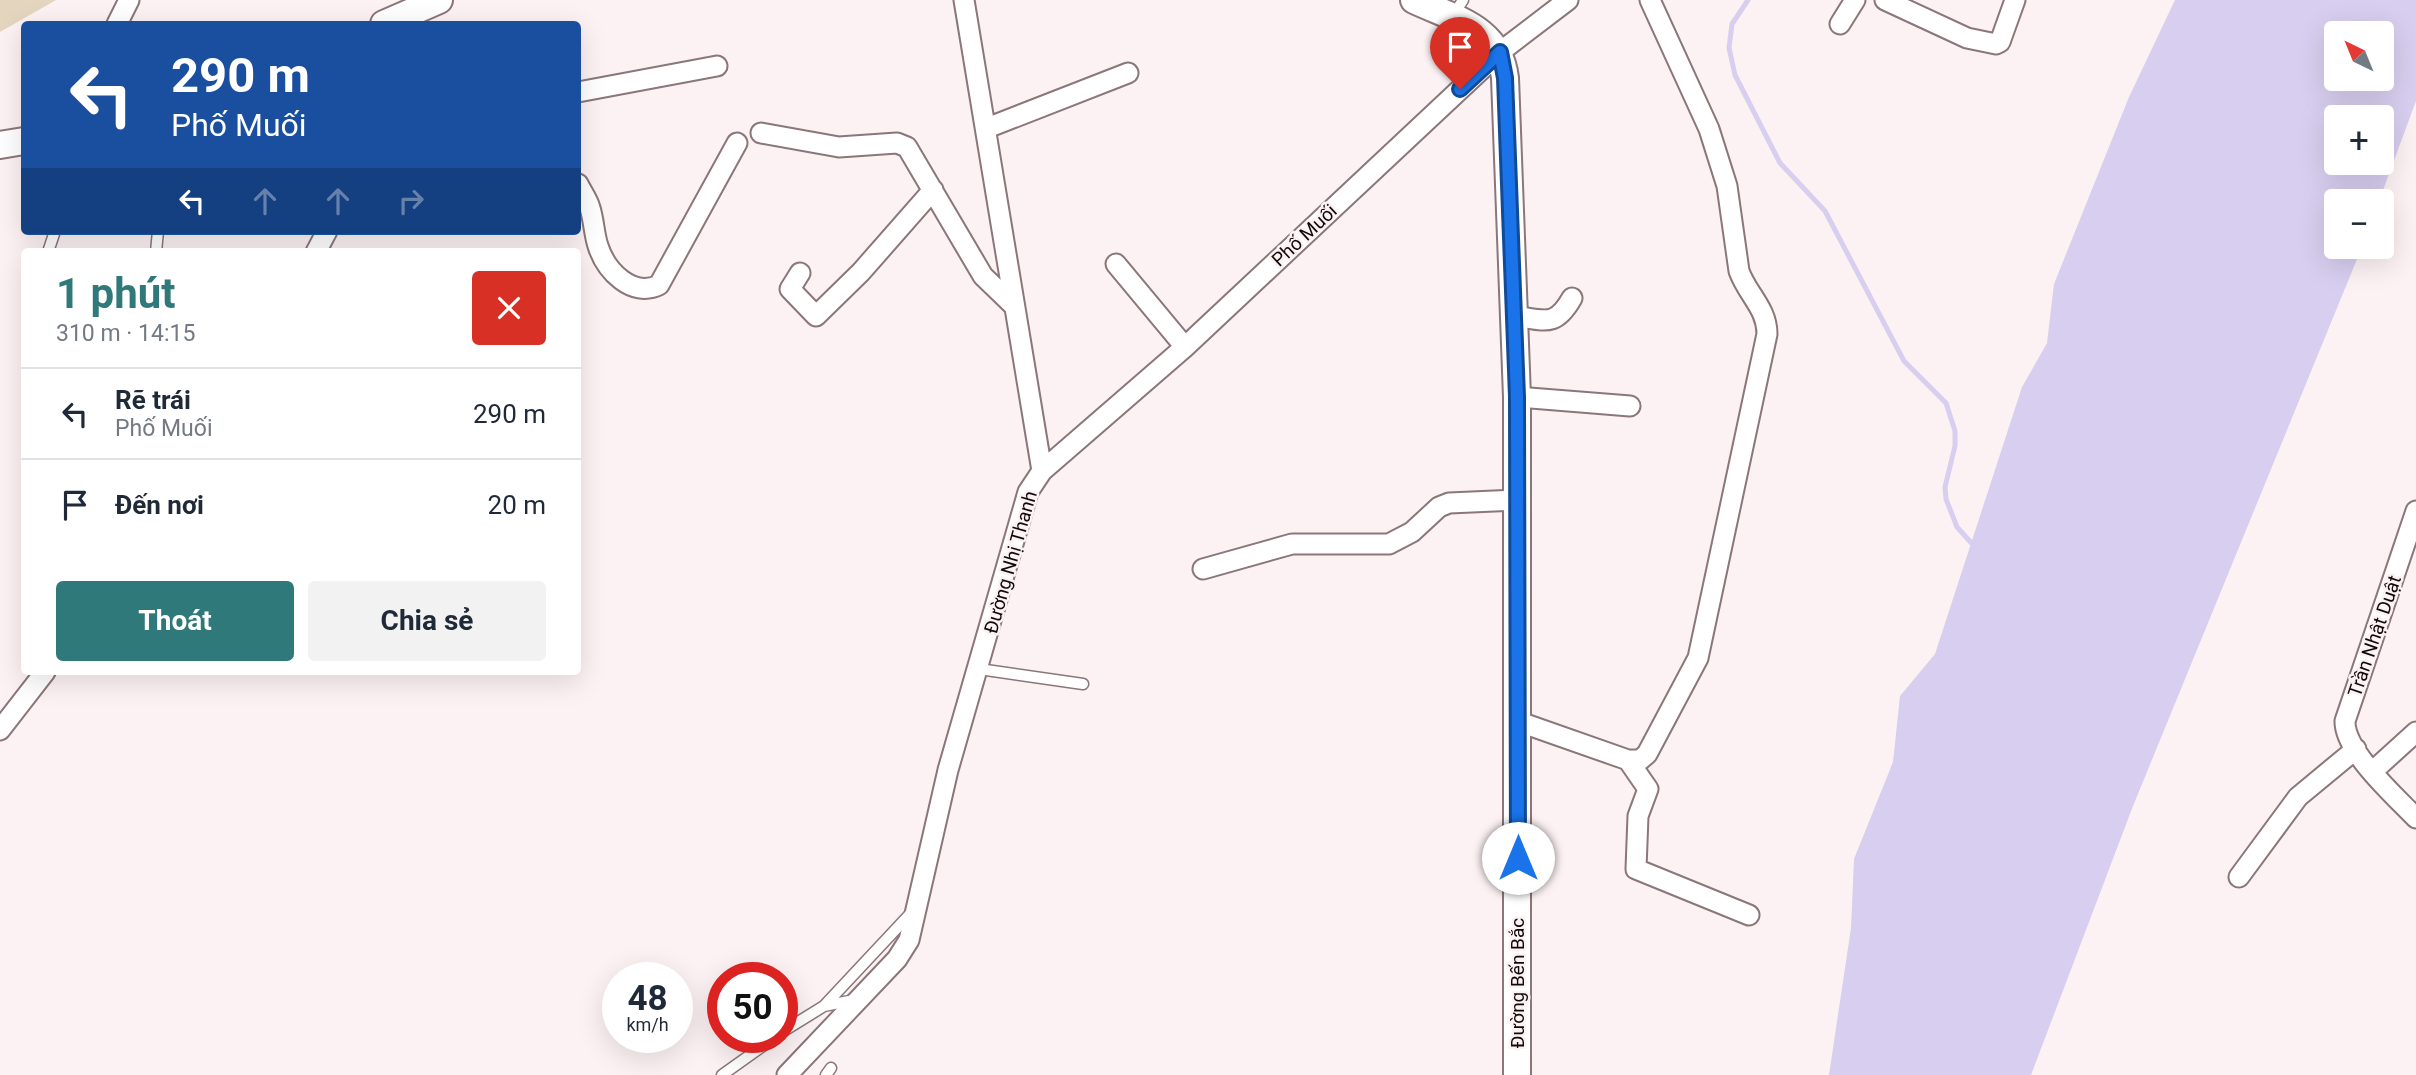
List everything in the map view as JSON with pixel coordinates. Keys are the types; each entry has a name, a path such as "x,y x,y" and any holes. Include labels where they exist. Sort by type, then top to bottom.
{"main road":[{"path":"1413,0 1458,9 1500,52"},
{"path":"391,21 421,8"},
{"name":"Đường Bến Bắc","path":"1500,52 1505,78 1517,397 1517,1075"},
{"path":"0,145 21,142"}],"street":[{"path":"118,21 129,0"},
{"name":"Đường Nhị Thanh","path":"787,1075 861,998 909,940 948,770 1028,492 1042,471 964,0"},
{"name":"Phố Muối","path":"1042,471 1185,346 1500,52 1568,0"},
{"path":"1517,721 1628,760 1640,760 1647,754 1698,658 1767,334 1764,313 1742,282 1727,186 1709,129 1650,0"},
{"path":"1840,24 1855,0"},
{"path":"1885,0 1967,38 1996,44 2000,41 2015,0"},
{"path":"581,91 717,66"},
{"path":"987,128 1128,73"},
{"path":"761,133 849,148 897,143 912,152 983,276 1013,305"},
{"path":"581,190 590,208 598,248 611,269 629,284 642,290 652,289 659,285 737,143"},
{"path":"800,273 790,289 816,316 862,272 933,190"},
{"path":"1116,264 1185,346"},
{"path":"1514,316 1554,320 1562,316 1572,298"},
{"path":"1517,397 1630,406"},
{"path":"1203,569 1292,544 1389,544 1412,532 1439,507 1449,503 1517,500"},
{"name":"Trần Nhật Duật","path":"2356,749 2347,737 2345,721 2416,514"},
{"path":"0,730 42,675"},
{"path":"2373,771 2416,732"},
{"path":"2239,877 2298,797 2356,749 2416,818"},
{"path":"1628,760 1648,789 1638,816 1636,869 1749,915"}],"lane":[{"path":"979,669 1083,684"},
{"path":"798,1022 824,1006 917,906"},
{"path":"824,1006 861,998"},
{"path":"722,1075 753,1053"}],"shaded area":[{"path":"0,0 56,0 0,32"},
{"path":"2175,0 2416,0 2416,101 2394,160 2394,105 2324,105 2324,175 2389,175 2383,189 2324,189 2324,259 2357,259 2133,806 2031,1075 1829,1075 1851,928 1854,859 1893,762 1900,696 1935,654 2022,387 2047,343 2054,284 2129,97"}],"waterway":[{"path":"1748,0 1732,24 1729,48 1735,75 1780,163 1825,211 1904,361 1946,403 1955,431 1955,446 1945,487 1946,499 1957,527 1975,547"}],"route":[{"path":"1460,89 1500,52 1505,78 1517,397 1518,858"}]}
